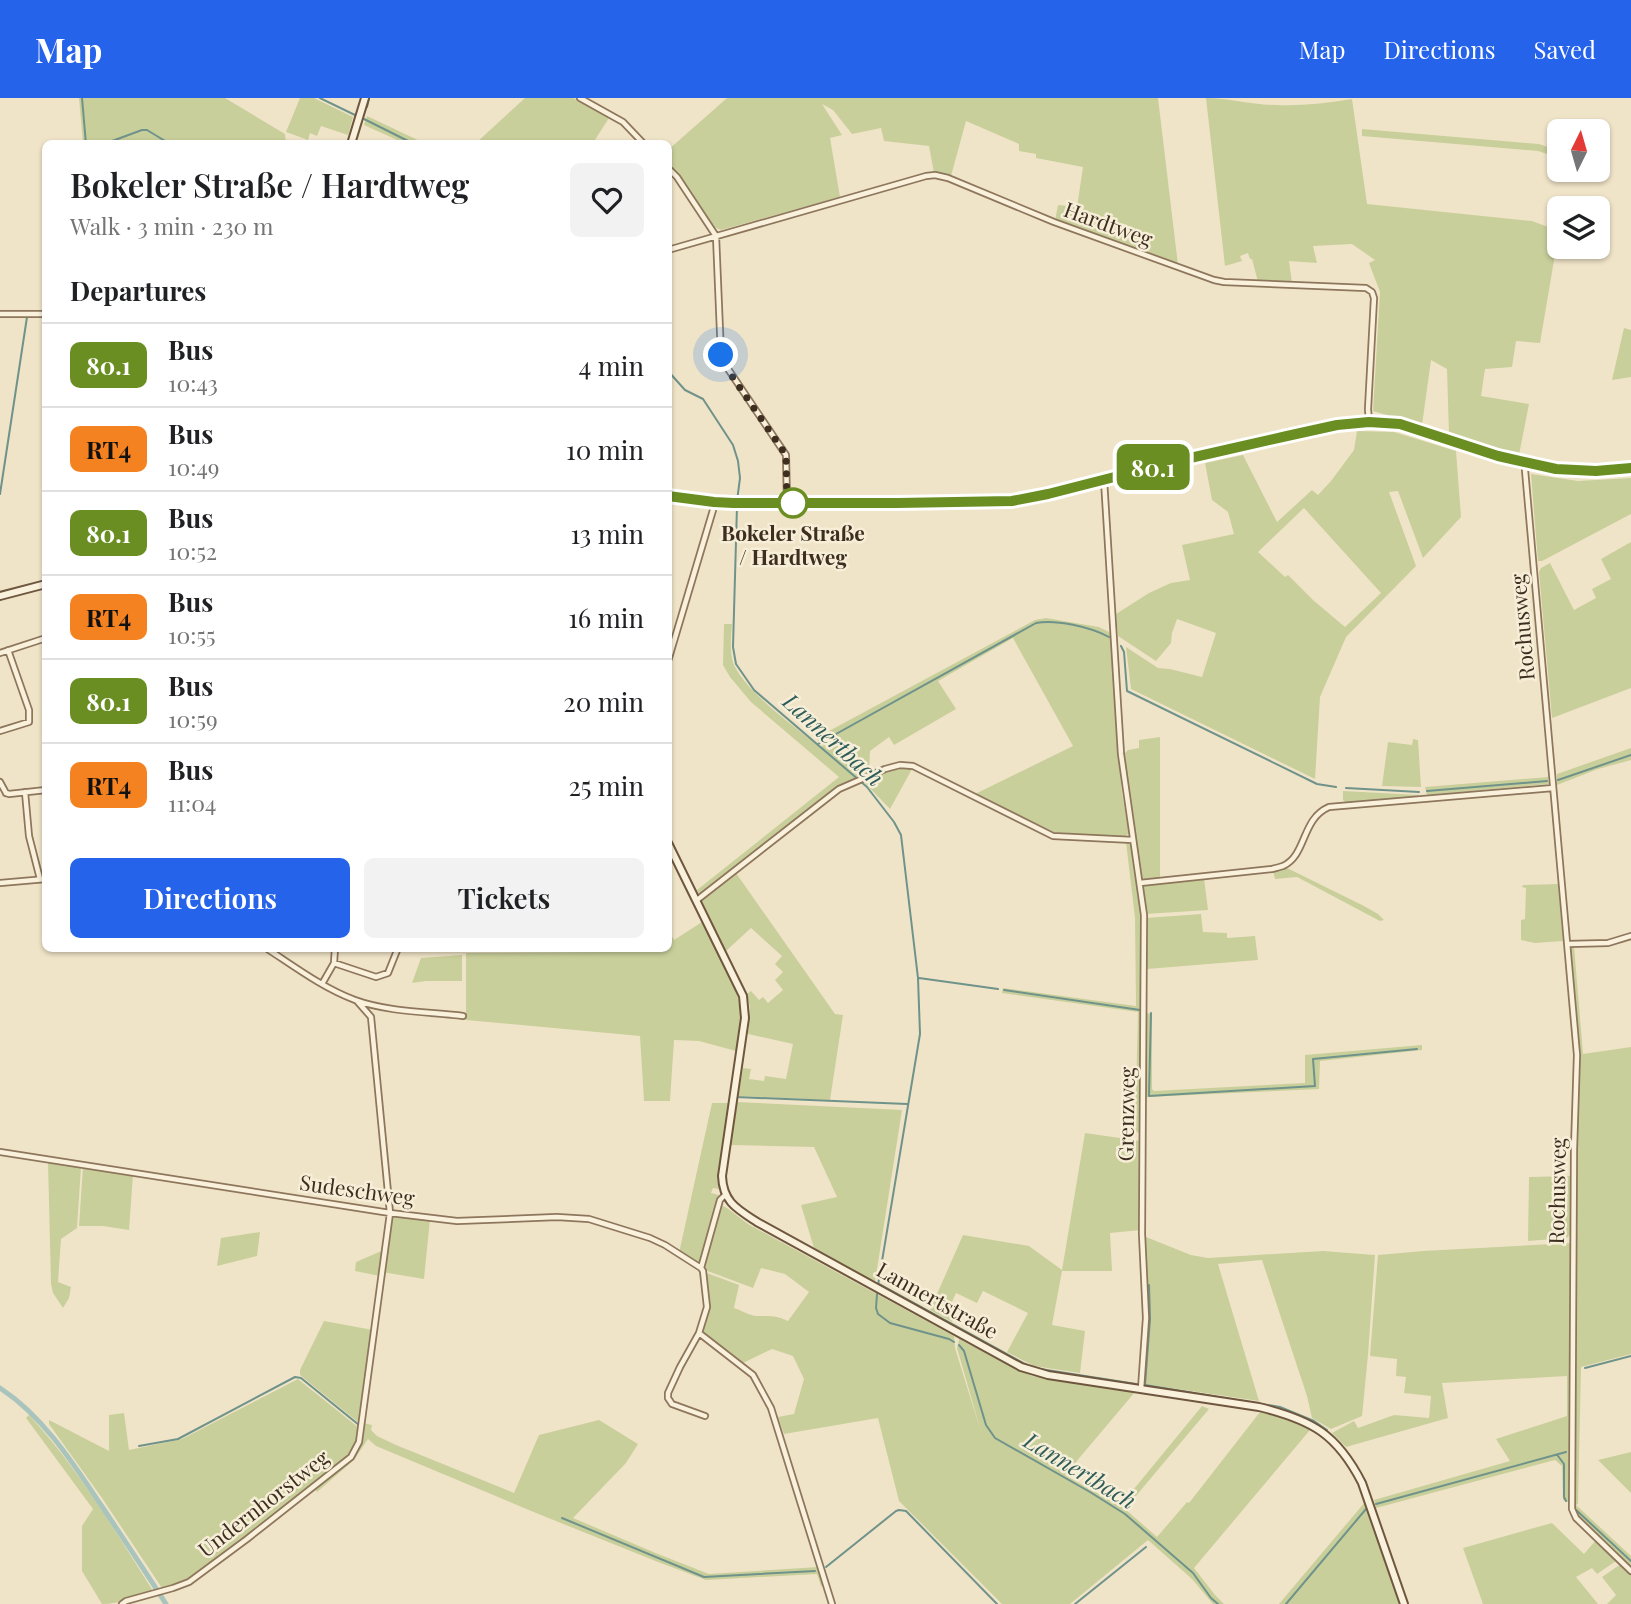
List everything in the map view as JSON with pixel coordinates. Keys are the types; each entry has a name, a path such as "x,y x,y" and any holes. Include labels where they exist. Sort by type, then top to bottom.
{"street":[{"path":"352,140 365,98"},
{"path":"580,98 623,122 641,140"},
{"path":"672,172 716,236 723,363 786,455 787,503"},
{"name":"Hardtweg","path":"672,249 913,180 934,175 948,178 1054,222 1214,280 1366,288 1372,292 1374,298 1369,422"},
{"path":"0,314 42,314"},
{"path":"672,497 733,503 1012,501 1325,428 1369,422 1386,422 1415,428 1526,463 1572,471 1631,468"},
{"name":"Rochusweg","path":"1526,463 1577,1055 1572,1509 1576,1518 1631,1571"},
{"name":"Grenzweg","path":"1104,480 1121,754 1144,915 1142,1248 1146,1318 1141,1389"},
{"path":"672,648 714,502"},
{"path":"0,596 42,585"},
{"path":"0,653 42,639"},
{"path":"0,731 29,722 29,710 8,650"},
{"path":"697,900 830,795 855,781 900,765 913,766 1053,836 1133,840"},
{"path":"0,782 6,793"},
{"path":"1140,883 1285,866 1294,858 1313,818 1329,807 1553,788"},
{"path":"0,796 6,793 42,790"},
{"path":"25,792 29,836 42,876"},
{"path":"672,851 743,996 745,1008 722,1166 725,1195 720,1200 701,1268 707,1307 699,1333 668,1393 672,1404 705,1416"},
{"path":"0,883 42,879"},
{"path":"1568,944 1608,943 1631,936"},
{"path":"272,952 322,984 357,1001 463,1016"},
{"path":"322,984 334,963 335,952"},
{"path":"334,963 376,977 388,973 396,952"},
{"path":"357,1001 371,1017 378,1006"},
{"name":"Undernhorstweg","path":"122,1604 189,1582 351,1457 359,1442 390,1213 371,1017"},
{"name":"Sudeschweg","path":"0,1152 457,1221 557,1217 589,1219 650,1238 701,1268"},
{"name":"Lannertstraße","path":"725,1195 737,1210 757,1222 1021,1367 1048,1375 1259,1407 1283,1413 1313,1426 1326,1434 1353,1465 1362,1483 1404,1604"},
{"path":"699,1333 753,1375 771,1408 832,1604"}],"green space":[{"path":"79,98 225,98 285,134 286,140 83,140"},
{"path":"300,98 314,98 353,117 348,135 321,126 317,136 310,133 308,140 286,132"},
{"path":"525,98 573,98 609,118 595,140 479,140"},
{"path":"727,98 1158,98 1178,265 1055,221 1058,205 1077,207 1083,167 1036,158 1036,154 1019,151 1019,144 966,121 951,176 934,173 929,146 884,141 881,128 852,134 833,110 822,104 842,135 830,138 840,197 721,230 714,227 672,168 672,146"},
{"path":"1206,98 1286,105 1352,99 1367,204 1532,221 1547,227 1547,259 1554,259 1540,343 1516,341 1512,367 1485,369 1481,396 1529,404 1519,455 1449,434 1447,369 1431,360 1422,425 1373,411 1380,292 1369,263 1375,260 1352,244 1313,246 1317,263 1289,261 1292,283 1258,282 1248,253 1240,256 1242,261 1225,266"},
{"path":"367,116 418,140 397,140 364,125"},
{"path":"1362,129 1539,144 1547,147 1547,154 1538,151 1362,136"},
{"path":"1624,328 1631,330 1631,377 1612,380"},
{"path":"1357,431 1394,432 1456,451 1461,517 1423,558 1398,491 1389,492 1416,566 1346,637 1320,697 1315,779 1131,689 1126,647 1158,668 1202,677 1216,633 1177,619 1171,643 1156,661 1118,636 1116,614 1149,593 1171,583 1190,580 1182,545 1234,534 1228,512 1212,500 1205,463 1243,455 1277,522 1312,490 1318,495 1354,450","holes":["1304,508 1381,593 1345,627 1288,575 1285,577 1258,552"]},
{"path":"1531,474 1578,481 1631,478 1631,514 1538,561"},
{"path":"1631,542 1631,688 1552,718 1539,572 1550,563 1574,610 1596,598 1592,589 1611,579 1601,559"},
{"path":"1046,618 1099,627 1111,633 1117,739 1129,833 1125,837 1054,832 975,794 1073,746 1013,638 938,681 956,709 894,745 889,737 870,751 869,774 845,783 788,824 700,895 697,890 839,777 751,702 730,677 723,665 724,624 732,624 732,657 742,678 774,710 820,747 823,746 816,738 1035,620"},
{"path":"1160,737 1160,878 1144,879 1140,876 1124,754 1128,750 1139,748 1139,740"},
{"path":"1413,739 1418,740 1421,787 1382,786 1388,742 1412,745"},
{"path":"1631,748 1631,760 1557,785 1557,774"},
{"path":"900,767 912,769 890,809 863,781"},
{"path":"1548,777 1549,784 1427,795 1425,787"},
{"path":"1343,791 1419,795 1346,803 1343,800"},
{"path":"1126,842 1132,845 1142,916 1141,1133 1135,1132 1138,1012 1002,993 1003,988 1136,1006 1135,918"},
{"path":"1285,867 1364,906 1384,920 1380,921 1297,877 1275,879 1273,870"},
{"path":"736,873 835,1014 843,1015 830,1100 738,1096 743,1068 751,1069 749,1079 764,1081 765,1076 786,1079 793,1044 748,1034 750,1008 747,994 751,991 759,1000 763,997 768,1003 783,990 775,980 783,972 775,964 782,956 751,928 726,951 702,901"},
{"path":"1204,878 1208,910 1145,914 1141,888 1143,884"},
{"path":"1558,884 1563,941 1535,943 1521,940 1521,920 1525,919 1526,888 1522,887 1523,885"},
{"path":"1201,914 1203,932 1227,933 1227,938 1255,936 1258,960 1147,969 1146,918"},
{"path":"702,922 737,993 741,1017 736,1051 699,1041 674,1040 670,1101 644,1101 640,1036 466,1020 466,953 672,952 672,936 674,940"},
{"path":"1574,946 1583,1054 1631,1047 1631,1354 1581,1367 1576,1505 1631,1556 1631,1567 1578,1517 1574,1505 1563,1500 1562,1466 1555,1460 1376,1508 1374,1500 1510,1461 1496,1439 1567,1416 1567,1376 1442,1383 1448,1418 1346,1447 1332,1433 1354,1421 1358,1428 1394,1415 1429,1418 1431,1396 1404,1393 1406,1377 1396,1376 1397,1359 1370,1356 1378,1255 1572,1243 1573,1251 1576,1251 1580,1055 1570,949"},
{"path":"462,955 462,981 412,983 421,958"},
{"path":"1147,1013 1152,1014 1154,1091 1305,1083 1305,1055 1422,1045 1422,1050 1320,1061 1319,1089 1146,1097"},
{"path":"737,1102 902,1110 875,1282 814,1248 801,1205 837,1197 814,1147 730,1145"},
{"path":"712,1103 729,1103 718,1176 719,1189 713,1188 711,1193 719,1195 718,1200 700,1262 695,1263 679,1253"},
{"path":"1085,1133 1141,1141 1141,1230 1110,1233 1112,1271 1062,1271 1052,1325 1085,1331 1080,1373 1034,1366 1007,1352 1028,1313 983,1291 977,1303 956,1293 948,1311 956,1315 952,1322 930,1310 963,1235 1029,1246 1062,1270"},
{"path":"48,1162 81,1167 77,1228 61,1239 58,1282 71,1287 63,1308 53,1293 51,1284"},
{"path":"83,1167 133,1174 129,1230 79,1226"},
{"path":"1571,1176 1570,1235 1567,1238 1528,1241 1529,1177"},
{"path":"721,1205 748,1224 954,1336 955,1348 981,1432 957,1348 960,1336 963,1341 1032,1376 1135,1392 1065,1475 1120,1506 1202,1406 1209,1409 1125,1509 1157,1537 1187,1502 1189,1503 1260,1412 1282,1416 1310,1430 1194,1568 1224,1604 1213,1604 1192,1579 1148,1540 1070,1604 1002,1604 899,1501 878,1418 784,1434 778,1417 794,1414 804,1379 793,1356 772,1349 743,1363 702,1334 706,1318 704,1272 739,1285 734,1308 754,1316 773,1316 788,1321 809,1292 785,1274 761,1268 753,1288 705,1270 704,1259"},
{"path":"391,1214 430,1219 424,1279 382,1272 380,1276 355,1271 356,1262 386,1249"},
{"path":"260,1232 257,1256 217,1266 221,1238"},
{"path":"1146,1237 1191,1255 1208,1258 1323,1251 1375,1255 1362,1416 1331,1429 1312,1418 1262,1260 1218,1264 1259,1401 1143,1384 1148,1317"},
{"path":"324,1321 373,1330 359,1423 300,1375"},
{"path":"298,1379 359,1428 358,1441 350,1456 188,1581 162,1588 49,1424 49,1420 109,1451 109,1415 124,1413 129,1450 182,1439"},
{"path":"29,1415 80,1478 153,1591 102,1604 82,1571 82,1526 93,1509 26,1418"},
{"path":"599,1420 638,1444 626,1463 573,1518 709,1574 818,1567 824,1586 821,1586 817,1574 706,1580 536,1513 376,1446 368,1439 354,1460 317,1492 314,1488 347,1461 357,1446 363,1423 372,1425 371,1430 377,1436 396,1445 514,1493 539,1435"},
{"path":"1631,1452 1631,1493 1598,1460"},
{"path":"1365,1502 1399,1604 1279,1604"},
{"path":"1552,1523 1584,1554 1596,1540 1616,1561 1597,1574 1592,1568 1576,1577 1598,1604 1483,1604 1463,1548"},
{"path":"1621,1564 1631,1574 1631,1604 1607,1604 1616,1595 1602,1577"}],"waterway":[{"path":"82,98 86,140"},
{"name":"Lannertbach","path":"320,98 357,116"},
{"path":"367,107 369,98"},
{"name":"Lannertbach","path":"362,118 406,140"},
{"path":"115,140 142,130 147,130 163,140"},
{"path":"0,494 27,317"},
{"name":"Lannertbach","path":"672,375 685,390 703,399 733,445 740,478 737,501"},
{"name":"Lannertbach","path":"737,506 733,647 736,664 754,690 867,787 901,835 918,978 920,1034 878,1285"},
{"path":"818,744 1036,623 1073,625 1109,637"},
{"path":"1121,646 1124,652 1127,691 1317,784 1336,787"},
{"path":"1558,780 1631,755"},
{"path":"1427,791 1547,781"},
{"path":"1346,788 1419,792"},
{"path":"919,978 998,989"},
{"path":"1004,990 1140,1010"},
{"path":"1151,1013 1149,1096 1315,1086 1313,1059 1417,1049"},
{"path":"738,1086 741,1066"},
{"path":"737,1095 736,1097 907,1104"},
{"path":"879,1284 1034,1368 1136,1384"},
{"path":"1149,1285 1150,1319 1145,1385 1280,1407 1314,1421 1327,1430"},
{"name":"Lannertbach","path":"877,1294 878,1314 890,1323 954,1342"},
{"name":"Lannertbach","path":"959,1345 964,1351 986,1425 995,1438 1125,1514 1193,1573 1218,1604"},
{"path":"1585,1368 1631,1356"},
{"path":"139,1446 178,1439 295,1377 301,1378 359,1425"},
{"path":"0,1388 30,1412 56,1441 166,1604"},
{"path":"1376,1504 1566,1452"},
{"path":"1558,1456 1564,1464 1566,1501"},
{"path":"1286,1604 1366,1509"},
{"path":"1575,1509 1631,1561"},
{"path":"826,1567 896,1511 906,1511 997,1604"},
{"path":"562,1518 704,1577 815,1571"},
{"path":"1075,1604 1146,1547"}],"bus line":[{"name":"80.1","path":"672,497 733,503 1012,501 1287,436 1337,425 1369,422 1400,424 1498,456 1556,469 1596,471 1631,468"}],"place":[{"name":"Bokeler Straße / Hardtweg","path":"793,503"}],"route":[{"path":"721,355 723,363 786,455 787,503 793,503"}]}
